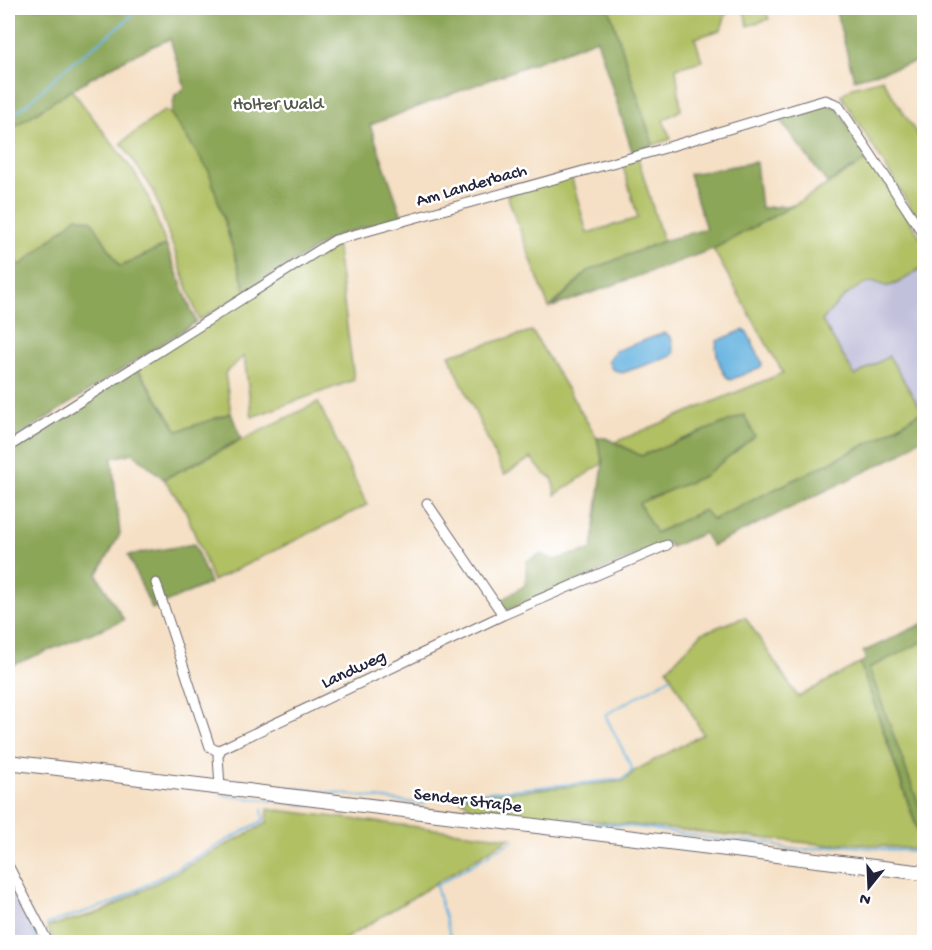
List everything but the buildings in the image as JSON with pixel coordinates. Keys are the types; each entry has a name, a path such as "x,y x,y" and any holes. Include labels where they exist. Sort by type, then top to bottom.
{"main road":[{"name":"Sender Straße","path":"8,762 924,873"}],"street":[{"name":"Am Landerbach","path":"8,447 334,240 825,100 838,105 924,235"},
{"path":"427,503 503,615"},
{"name":"Landweg","path":"219,752 503,615 667,545"},
{"path":"156,583 210,747 219,752 220,787"},
{"path":"8,865 48,942"}],"shaded area":[{"path":"924,266 924,410 922,411 889,356 855,376 822,321 834,304 859,288 872,282 887,286"},
{"path":"8,884 37,942 8,942"}],"green space":[{"name":"Holter Wald","path":"8,8 609,8 653,145 632,151 597,39 370,125 402,216 333,237 246,292 209,171 171,114 175,95 185,88 170,39 107,69 8,131"},
{"path":"609,8 732,8 726,14 721,30 695,38 702,61 676,68 681,110 663,120 671,139 653,145"},
{"path":"743,8 765,8 769,19 748,26"},
{"path":"835,8 924,8 924,60 854,79"},
{"path":"882,79 920,139 924,137 923,227 841,95 853,87"},
{"path":"71,89 134,172 147,194 166,245 120,267 92,221 77,217 21,265 8,259 8,131"},
{"path":"823,103 836,107 870,158 827,183 777,116"},
{"path":"165,110 171,114 209,171 246,292 199,320 153,190 121,143"},
{"path":"638,158 663,241 588,271 549,308 507,195 571,176 587,233 638,218 622,163"},
{"path":"870,158 924,243 924,266 892,285 885,286 874,282 860,286 838,303 822,321 855,376 889,356 922,411 881,437 712,520 704,510 655,533 639,503 704,476 744,415 641,456 615,442 783,373 713,249 794,205"},
{"path":"756,162 761,208 794,205 713,249 552,307 588,271 663,241 706,229 689,174"},
{"path":"77,217 92,221 120,267 166,245 196,322 8,443 8,259 21,265"},
{"path":"336,242 354,380 252,417 244,356 225,373 231,413 178,431 137,367"},
{"path":"532,331 597,438 603,463 555,495 553,479 544,474 531,458 504,475 449,355"},
{"path":"136,367 178,431 231,413 241,439 164,479 133,453 112,458 120,534 97,575 124,620 8,667 8,452"},
{"path":"318,402 367,505 213,581 185,509 164,479"},
{"path":"924,410 924,436 899,455 712,546 704,533 671,547 668,542 506,611 498,603 525,585 527,561 540,554 554,560 592,549 603,463 597,438 606,438 641,456 744,415 755,436 704,476 639,503 656,533 704,510 713,520 881,437"},
{"path":"194,544 210,583 152,609 128,555"},
{"path":"745,617 798,697 860,663 924,850 847,843 828,845 474,809 457,797 624,781 634,771 703,734 667,669 702,633"},
{"path":"924,623 924,641 869,668 924,819 924,847 860,663 866,660 863,652"},
{"path":"924,641 924,819 869,668"},
{"path":"268,809 510,838 340,942 55,942 47,927 104,911 267,823"},
{"path":"767,931 767,942 721,942"}],"water":[{"path":"743,330 747,332 762,363 761,367 730,380 719,362 716,350 717,341"},
{"path":"664,333 671,337 674,353 669,357 622,373 612,369 608,361 615,351"}],"waterway":[{"path":"8,118 139,8"},
{"path":"457,795 623,779 632,771 631,766 605,715 670,678"},
{"path":"237,781 425,804"},
{"path":"221,795 344,809"},
{"path":"47,924 115,902 264,820 262,809"},
{"path":"531,817 546,815 583,823 637,827 723,840 771,843 800,850 850,846 924,852"},
{"path":"452,942 436,886 514,840"},
{"path":"31,929 38,942"}]}
